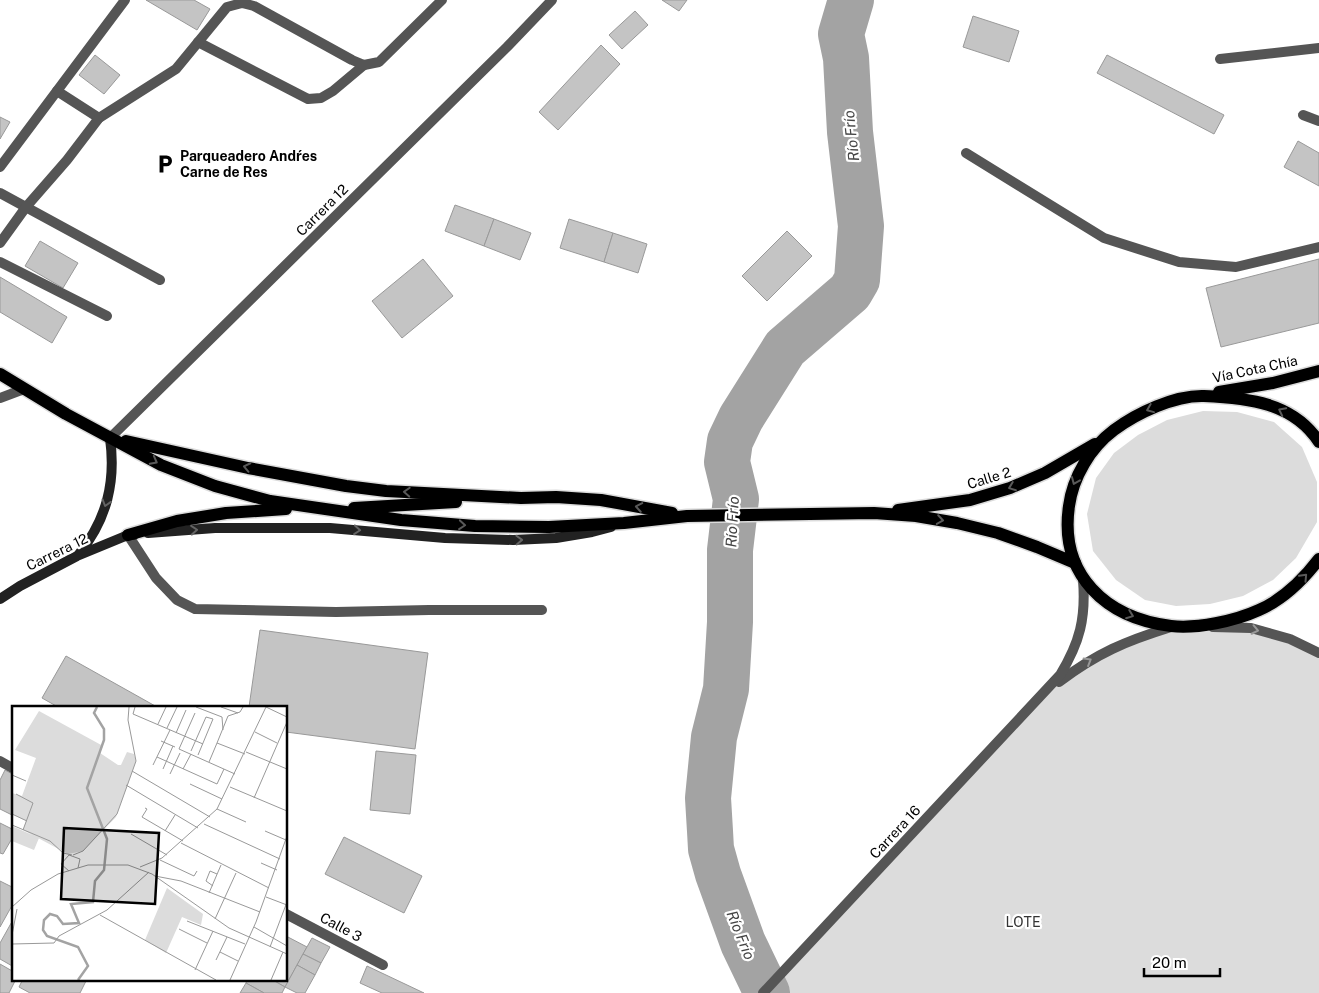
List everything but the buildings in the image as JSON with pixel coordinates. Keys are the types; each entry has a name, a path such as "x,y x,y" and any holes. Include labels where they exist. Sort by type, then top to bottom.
{"main road":[{"name":"Vía Cota Chía","path":"1197,396 1274,383 1319,371"},
{"path":"0,374 110,438 161,465 214,486 270,501 400,520 475,526 549,527 624,523 687,516"},
{"path":"1319,442 1303,425 1284,411 1266,404 1244,399 1197,396 1176,400 1150,409 1123,423 1102,440 1074,482 1067,516 1067,534 1070,550 1083,580 1108,603 1123,613 1146,621 1172,626 1189,627 1224,621 1259,610 1291,590 1319,559"},
{"path":"110,438 239,466 346,486 386,491 521,498"},
{"path":"77,556 96,530 108,500 112,470 110,438"},
{"name":"Calle 2","path":"874,513 970,500 1010,488 1045,474 1102,440"},
{"path":"128,535 177,522 226,513 521,498 556,497 601,500 687,516"},
{"name":"Calle 2","path":"687,516 874,513 916,516 998,533 1037,547 1075,564"},
{"name":"Carrera 12","path":"0,599 20,586 77,556 128,535 216,528 330,528 445,538 514,540 556,538 592,532 624,523"}],"street":[{"path":"0,167 125,0"},
{"path":"198,42 308,99 321,98 364,65 379,62 442,0"},
{"name":"Carrera 12","path":"110,438 552,0"},
{"path":"0,243 26,207 67,160 99,118 176,69 227,7 242,3 254,6 364,65"},
{"path":"1220,59 1319,48"},
{"path":"57,91 99,118"},
{"path":"1303,115 1319,121"},
{"path":"966,153 1104,238 1179,262 1236,268 1319,247"},
{"path":"0,193 160,280"},
{"path":"0,262 107,316"},
{"path":"0,398 24,389"},
{"path":"128,535 156,578 177,600 196,609 336,612 542,610"},
{"name":"Carrera 16","path":"763,993 1060,675 1078,639 1083,620 1085,599 1083,580"},
{"name":"Carrera 16","path":"1048,690 1084,663 1105,651 1140,636 1172,626"},
{"path":"1189,627 1252,628 1290,639 1319,653"},
{"path":"0,761 12,768"},
{"name":"Calle 3","path":"288,915 383,965"}],"green space":[{"path":"1203,411 1237,412 1274,422 1302,447 1317,482 1317,522 1296,558 1273,580 1243,596 1210,604 1176,606 1145,600 1116,580 1093,551 1087,514 1096,478 1114,453 1138,435 1167,420"},
{"name":"LOTE","path":"1172,626 1251,628 1319,653 1319,993 763,993 1048,690 1076,669"}],"waterway":[{"name":"Río Frío","path":"767,993 743,943 711,849 708,798 714,737 726,689 730,622 730,550 736,499 727,462 730,441 741,418 785,348 850,292 857,280 861,226 850,132 846,58 841,34 851,0"}],"place":[{"name":"Parqueadero Andŕes Carne de Res","path":"165,164"}]}
